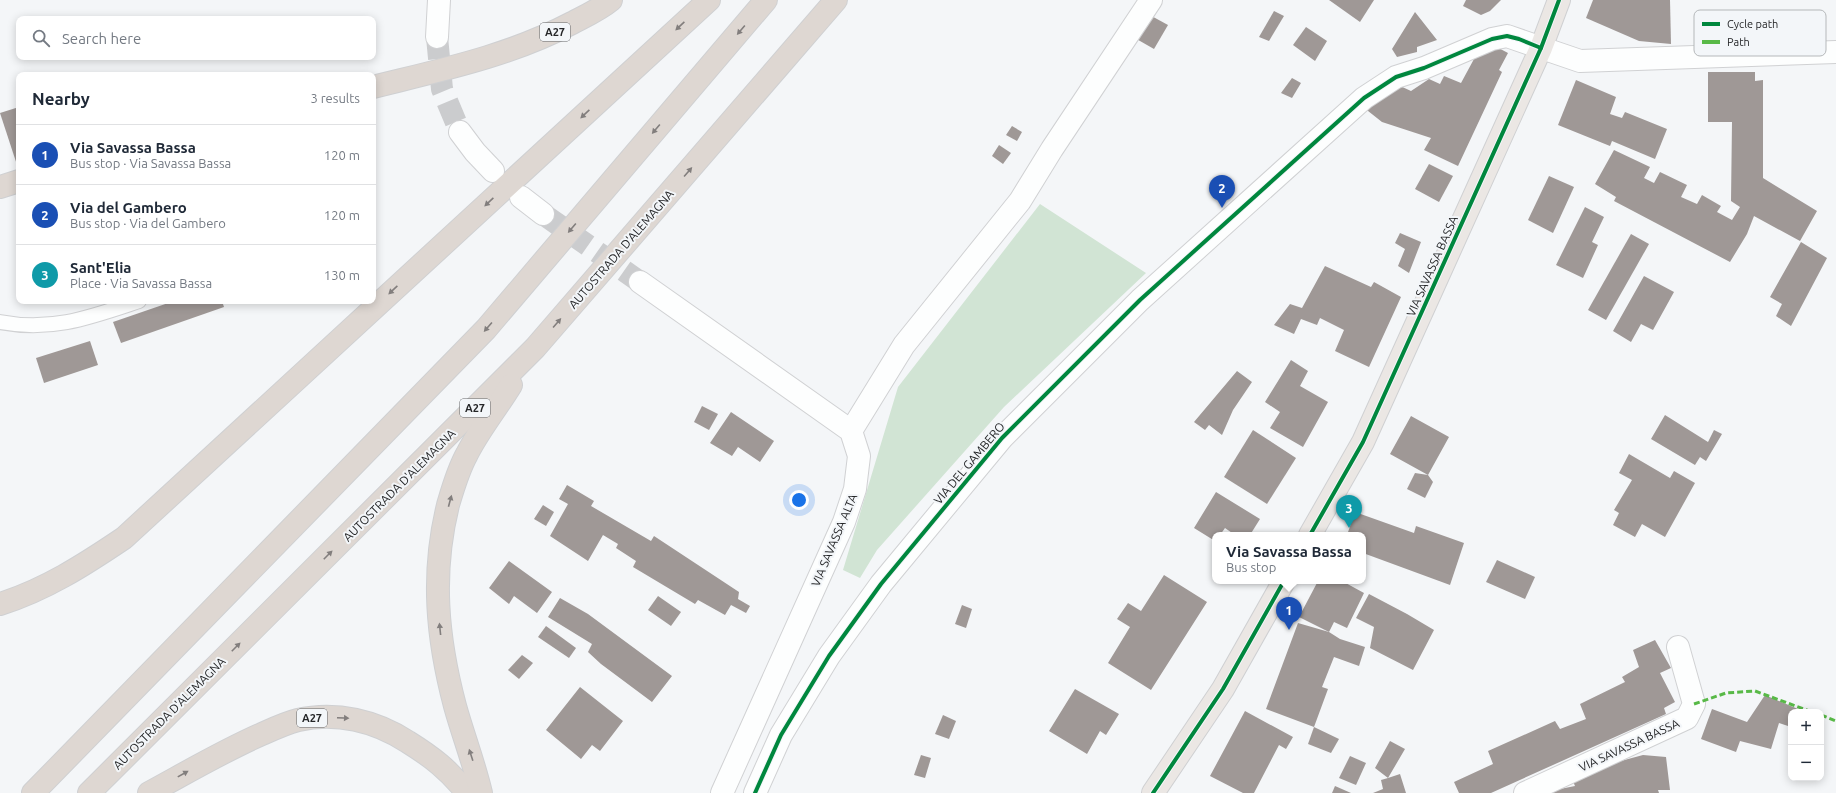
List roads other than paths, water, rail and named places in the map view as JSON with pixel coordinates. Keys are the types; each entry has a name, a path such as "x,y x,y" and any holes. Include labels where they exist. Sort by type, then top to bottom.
{"highway":[{"name":"A27","path":"376,88 495,56 548,35 601,8 611,0"},
{"path":"0,604 24,597 76,570 124,538 709,0"},
{"path":"33,793 486,329 766,0"},
{"name":"AUTOSTRADA D'ALEMAGNA","path":"89,793 535,348 836,0"},
{"path":"0,187 16,182"},
{"name":"A27","path":"481,793 473,762 455,706 441,640 437,602 438,564 443,527 452,490 466,454 535,348"},
{"name":"A27","path":"149,793 237,744 298,720 326,717 353,718 391,731 424,752 452,774 466,793"}],"main road":[{"name":"VIA SAVASSA BASSA","path":"1312,532 1363,442 1541,48 1560,0"},
{"path":"1153,793 1223,689 1282,584"}],"street":[{"path":"640,282 851,431 904,345 1020,200 1151,0"},
{"path":"436,2 437,37"},
{"name":"VIA DEL GAMBERO","path":"755,793 781,735 829,656 881,584 1002,438 1140,300 1364,98 1396,77 1424,68 1492,39 1507,36 1580,60 1708,56"},
{"name":"VIA DEL GAMBERO","path":"1826,52 1836,52"},
{"path":"460,132 475,152 493,171"},
{"path":"521,197 543,214"},
{"name":"VIA SAVASSA ALTA","path":"722,793 844,522 855,489 859,456 851,431"},
{"name":"VIA SAVASSA BASSA","path":"1525,793 1687,718 1694,704 1678,647"}],"lane":[{"path":"0,322 18,326 59,324 129,304"}],"tunnel":[{"path":"437,37 442,89 460,132"},
{"path":"543,214 640,282"}],"place":[{"name":"Via del Gambero","path":"1222,208"},
{"name":"Sant'Elia","path":"1349,528"},
{"name":"Via Savassa Bassa","path":"1289,630"}]}
